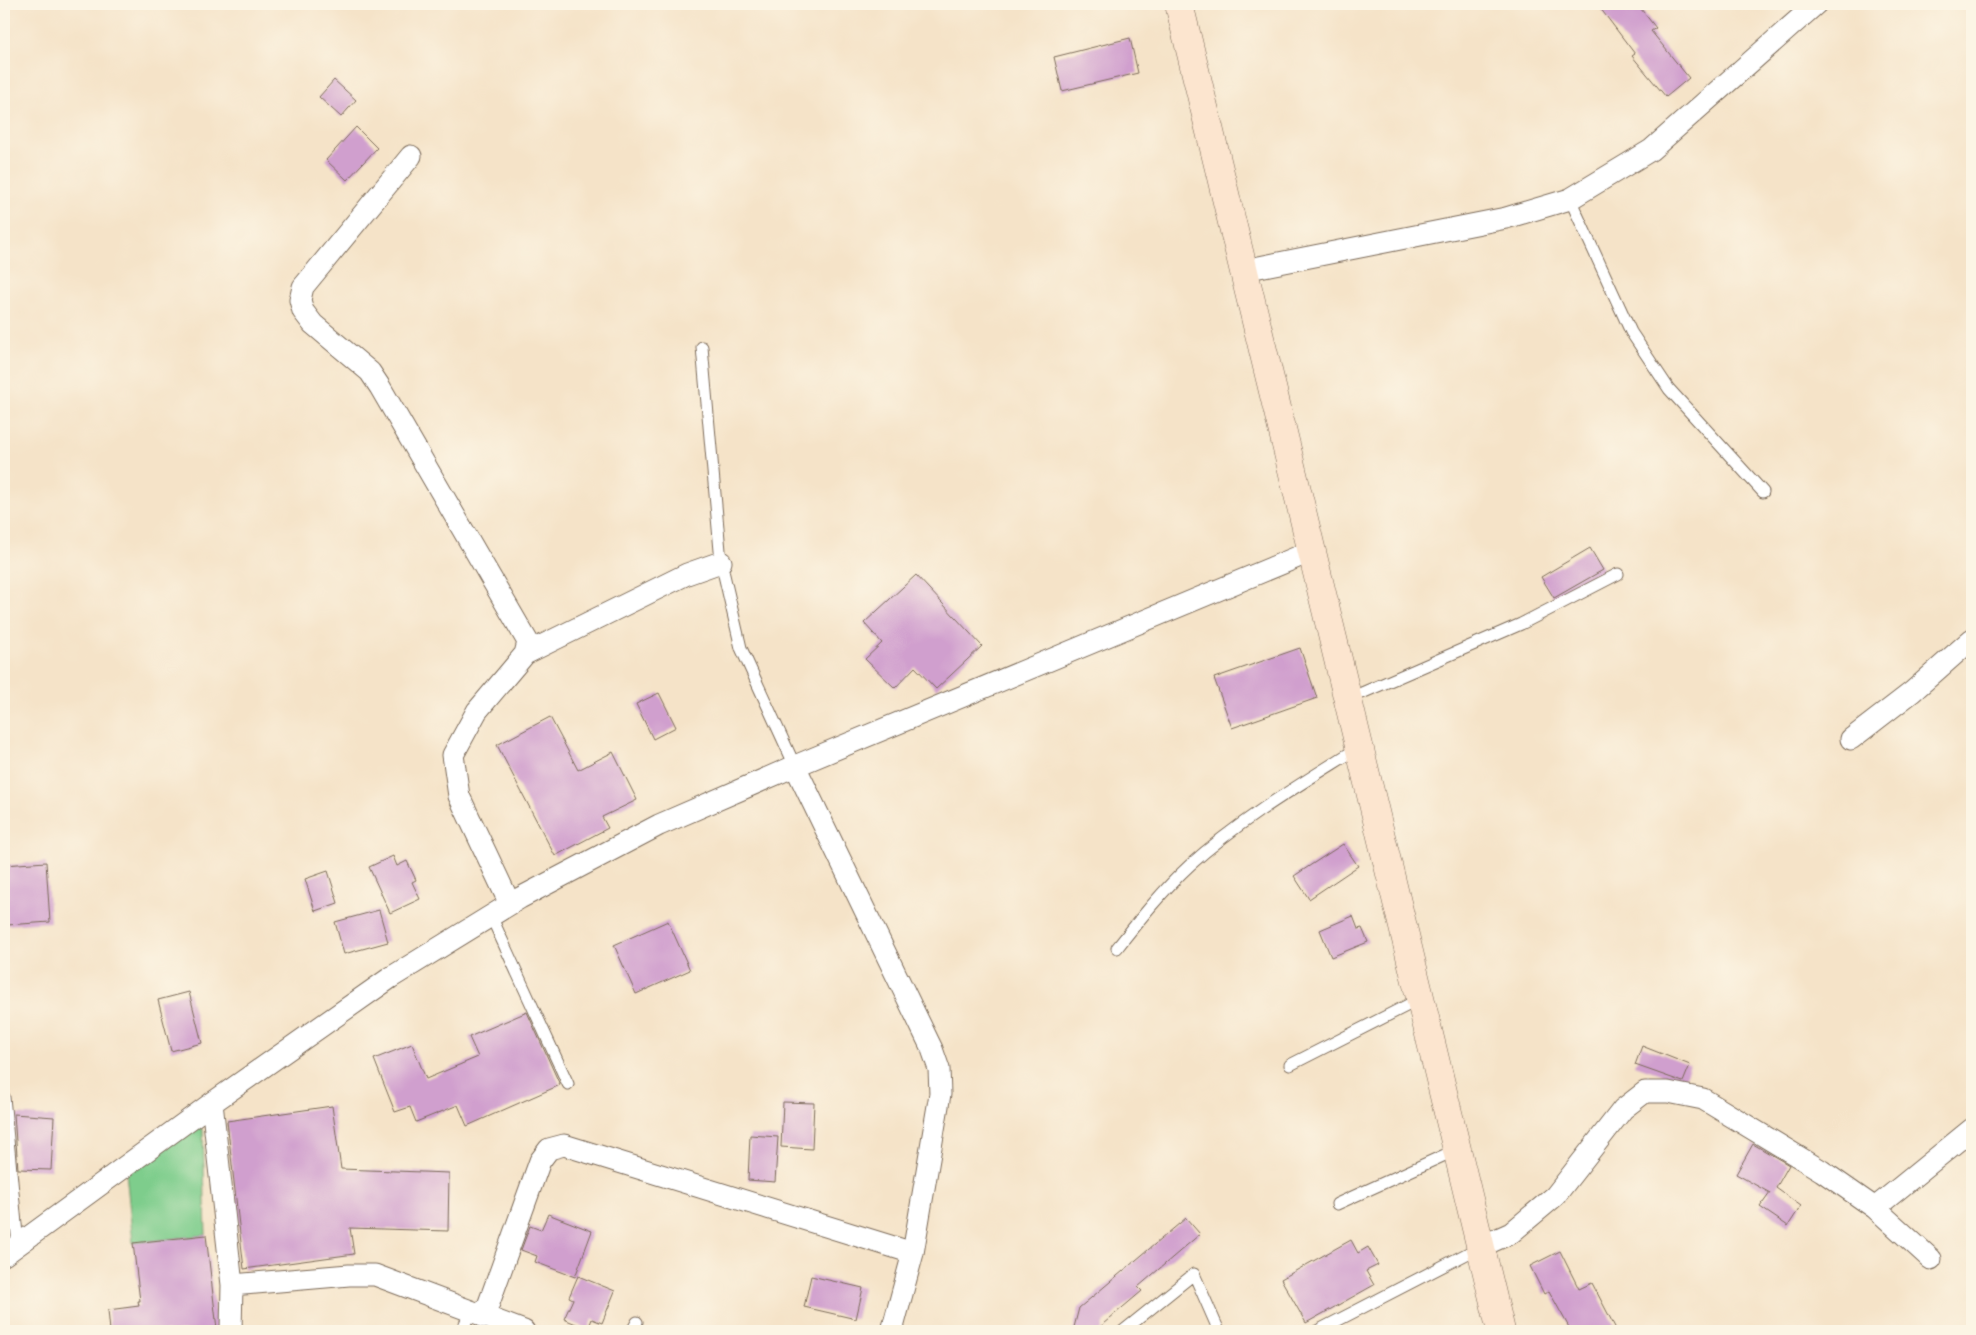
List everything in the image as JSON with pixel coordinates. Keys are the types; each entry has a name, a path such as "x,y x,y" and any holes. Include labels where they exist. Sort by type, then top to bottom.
{"street":[{"path":"1179,4 1482,1246 1501,1331"},
{"path":"1244,270 1506,218 1570,199 1651,150 1816,4"},
{"path":"411,156 303,287 300,300 304,311 313,324 370,372 380,387 528,642 525,654"},
{"path":"11,1250 212,1103 390,978 510,904 659,825 795,766 1312,551"},
{"path":"510,904 459,796 453,754 477,711 525,654 687,574 721,562"},
{"path":"1851,739 1912,692 1972,639"},
{"path":"795,766 932,1049 939,1069 940,1094 913,1253 892,1331"},
{"path":"1482,1246 1511,1233 1555,1196 1623,1109 1645,1092 1668,1092 1702,1098 1822,1171 1875,1208 1931,1259"},
{"path":"212,1103 232,1285 231,1331"},
{"path":"1875,1208 1972,1129"},
{"path":"472,1320 540,1162 549,1149 564,1145 913,1253"},
{"path":"232,1285 349,1275 375,1275 472,1320 524,1331"}],"lane":[{"path":"1570,199 1637,340 1670,389 1763,492"},
{"path":"702,347 721,562 741,648 795,766"},
{"path":"1348,700 1521,624 1618,574"},
{"path":"1117,948 1153,904 1190,866 1239,825 1360,747"},
{"path":"491,916 568,1084"},
{"path":"1290,1065 1421,998"},
{"path":"4,1097 11,1250"},
{"path":"1337,1204 1458,1149"},
{"path":"1317,1331 1482,1246"},
{"path":"1123,1331 1194,1274 1219,1331"}],"green space":[{"path":"195,1121 203,1130 206,1235 133,1243 126,1172"}],"building":[{"path":"1597,4 1637,4 1656,28 1651,31 1689,78 1666,97 1632,56 1635,54"},
{"path":"1130,38 1138,73 1062,91 1054,57"},
{"path":"334,80 356,100 341,117 319,97"},
{"path":"356,127 377,148 347,180 326,160"},
{"path":"1590,548 1603,570 1554,598 1541,577"},
{"path":"916,575 982,646 936,689 915,667 895,688 865,659 882,643 864,623"},
{"path":"1300,648 1317,698 1232,728 1214,678"},
{"path":"659,693 676,727 653,739 636,704"},
{"path":"550,717 578,770 613,752 637,800 602,817 608,828 555,856 497,745"},
{"path":"1343,844 1358,866 1309,899 1294,876"},
{"path":"393,856 397,866 407,861 416,880 412,882 420,899 390,913 369,867"},
{"path":"46,862 50,922 7,925 4,865"},
{"path":"328,871 338,903 315,911 305,879"},
{"path":"379,910 388,942 344,954 335,922"},
{"path":"1353,916 1358,929 1362,928 1368,942 1331,957 1320,930"},
{"path":"668,921 690,970 636,994 614,945"},
{"path":"189,992 202,1043 171,1051 158,1000"},
{"path":"527,1012 560,1085 467,1126 458,1105 416,1122 410,1107 395,1112 374,1059 412,1044 426,1079 478,1057 469,1037"},
{"path":"1642,1046 1690,1065 1683,1082 1635,1065"},
{"path":"783,1102 814,1103 812,1149 781,1147"},
{"path":"332,1106 341,1169 449,1173 448,1231 350,1228 354,1254 244,1269 227,1121"},
{"path":"14,1114 54,1117 51,1170 18,1169"},
{"path":"750,1135 778,1137 775,1182 748,1180"},
{"path":"1753,1144 1789,1165 1776,1188 1801,1206 1788,1226 1760,1207 1770,1193 1736,1174"},
{"path":"548,1214 592,1231 575,1277 535,1262 537,1256 521,1250 530,1226 541,1230"},
{"path":"1186,1218 1200,1234 1138,1287 1142,1291 1103,1324 1101,1331 1073,1331 1079,1308"},
{"path":"206,1235 217,1329 192,1331 110,1331 108,1310 139,1306 133,1243"},
{"path":"1351,1240 1358,1253 1368,1247 1378,1265 1366,1271 1374,1285 1306,1323 1281,1279"},
{"path":"1560,1251 1579,1289 1592,1283 1617,1331 1571,1331 1549,1291 1544,1294 1530,1266"},
{"path":"578,1276 615,1291 602,1323 592,1319 588,1329 564,1319 573,1299 569,1297"},
{"path":"811,1276 863,1288 856,1319 804,1307"}]}
